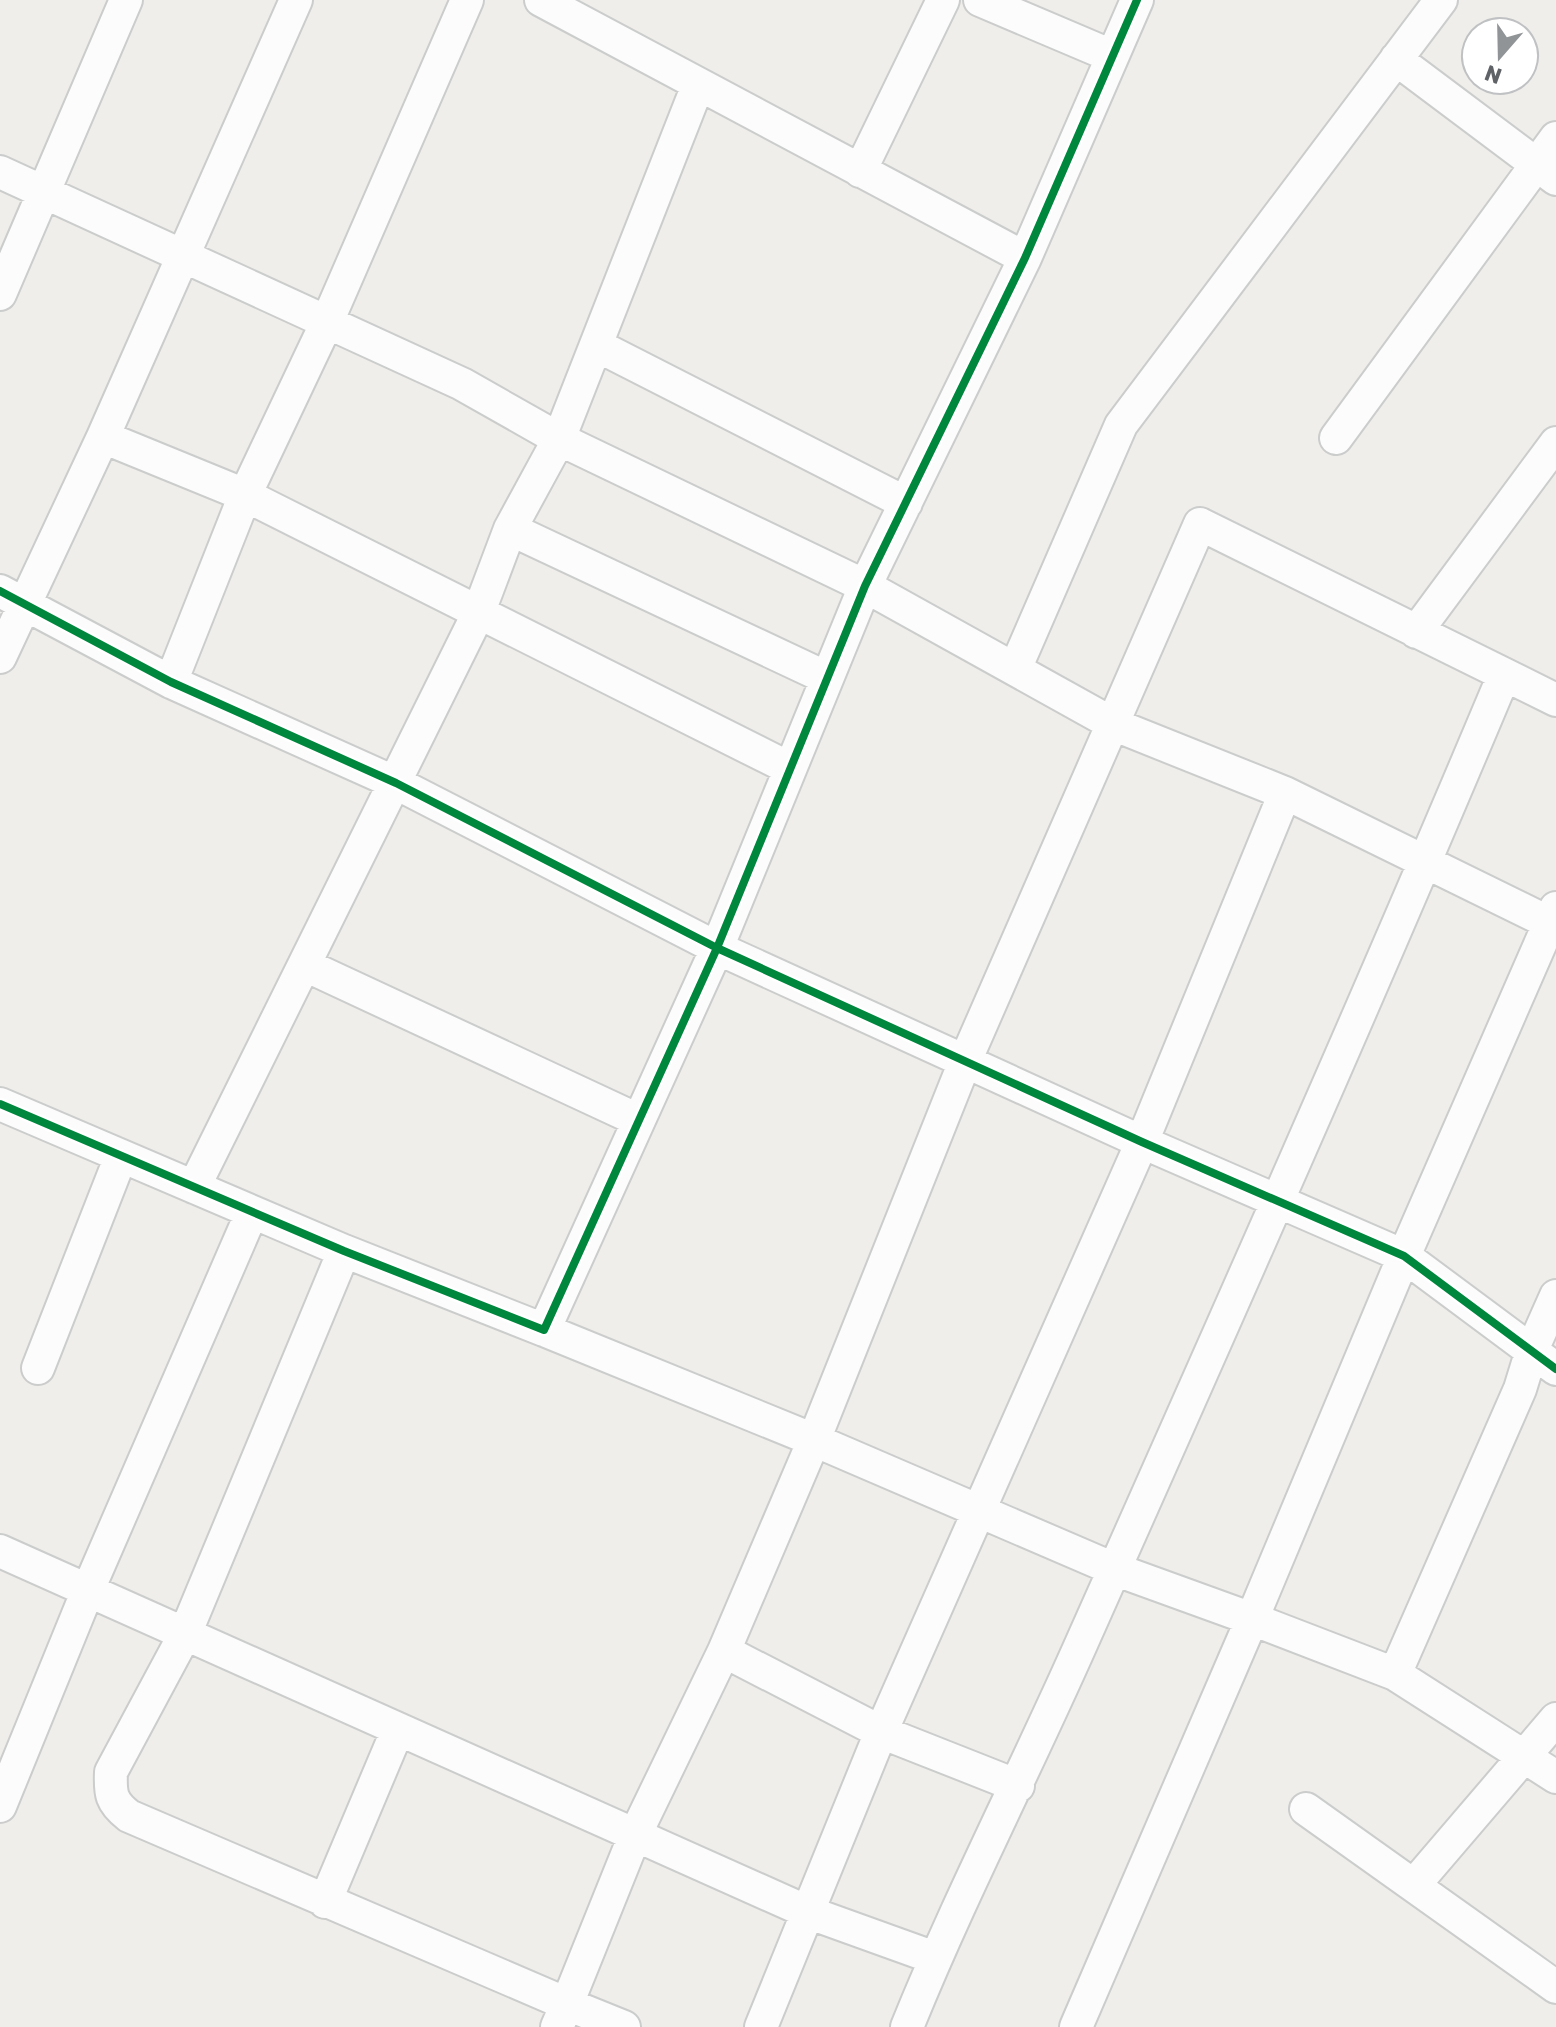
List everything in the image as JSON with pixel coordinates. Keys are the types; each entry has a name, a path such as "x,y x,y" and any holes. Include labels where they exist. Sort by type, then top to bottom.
{"street":[{"path":"0,294 126,0"},
{"path":"0,657 13,598 103,437 296,0"},
{"path":"171,682 245,495 327,322 467,0"},
{"path":"541,0 1025,258"},
{"path":"860,171 943,0"},
{"path":"980,0 1112,56"},
{"path":"544,1330 717,948 865,586 1025,258 1137,0"},
{"path":"1015,669 1121,425 1441,0"},
{"path":"1396,59 1545,172"},
{"path":"194,1187 478,614 510,529 559,439 698,85"},
{"path":"1336,438 1545,172 1556,138"},
{"path":"0,172 462,384 559,439 865,586 1115,725 1285,793 1554,919 1404,1256 1076,2027"},
{"path":"596,345 906,503"},
{"path":"103,437 245,495 789,768"},
{"path":"1416,632 1556,443"},
{"path":"562,2016 635,1835 724,1651 814,1440 966,1059 1115,725 1200,524 1556,700"},
{"path":"510,529 827,678"},
{"path":"13,598 171,682 396,783 717,948 966,1059 1142,1142 1404,1256 1544,1359"},
{"path":"907,2027 935,1958 1018,1786 1114,1569 1427,860 1504,675"},
{"path":"761,2027 810,1913 881,1732 1142,1142 1285,793"},
{"path":"305,965 638,1120"},
{"path":"0,1104 344,1251 981,1509 1114,1569 1395,1674 1556,1777"},
{"path":"38,1368 121,1156"},
{"path":"0,1806 88,1590 252,1212"},
{"path":"344,1251 185,1634 111,1772 113,1803 129,1816 325,1902 562,2016 624,2027"},
{"path":"1395,1674 1520,1389 1544,1359 1556,1296"},
{"path":"0,1551 810,1913 935,1958"},
{"path":"724,1651 881,1732 1018,1786"},
{"path":"1414,1885 1556,1719"},
{"path":"325,1902 398,1729"},
{"path":"1306,1809 1556,1987"}],"cycle path":[{"path":"0,1104 344,1251 544,1330 717,948 865,586 1025,258 1137,0"},
{"path":"0,591 171,682 396,783 717,948 1142,1142 1404,1256 1556,1369"}]}
